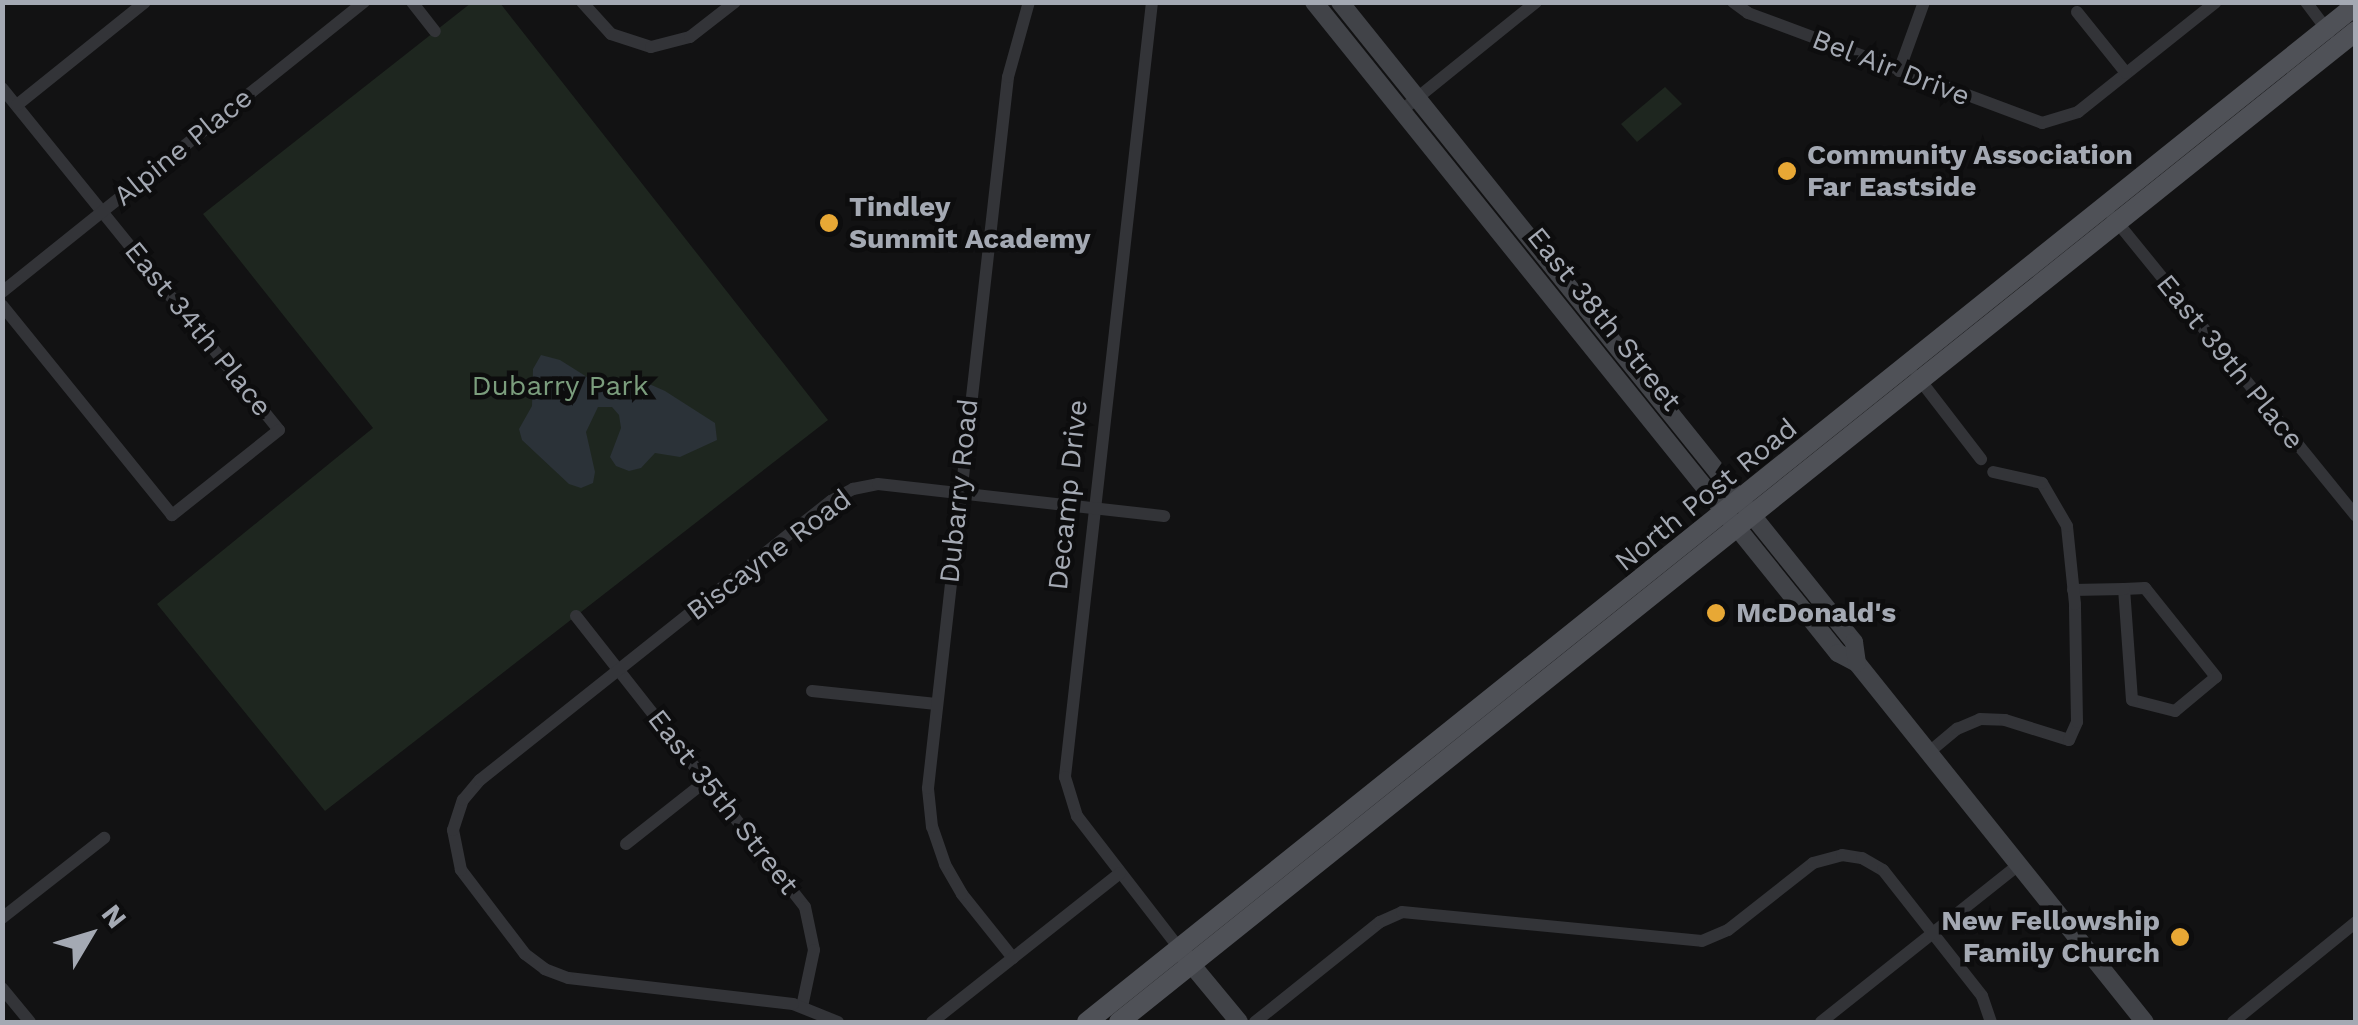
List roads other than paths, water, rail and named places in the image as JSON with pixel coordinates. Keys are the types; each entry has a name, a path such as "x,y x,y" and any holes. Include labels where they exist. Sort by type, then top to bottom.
{"main road":[{"name":"East 38th Street","path":"1314,2 1740,516"},
{"name":"East 38th Street","path":"1340,2 1740,516 1838,653 1856,663 2146,1022"},
{"name":"North Post Road","path":"1087,1022 1185,956 1740,516 2340,34 2356,5"},
{"name":"North Post Road","path":"1118,1022 1185,956"},
{"path":"1185,956 1239,1022"}],"street":[{"path":"17,106 145,2"},
{"name":"Alpine Place","path":"2,292 364,2"},
{"path":"412,2 435,31"},
{"path":"582,2 601,26 630,44 676,44 735,2"},
{"name":"Dubarry Road","path":"1013,958 962,894 938,846 928,788 958,493 1008,76 1029,2"},
{"name":"Decamp Drive","path":"1152,2 1065,777 1076,816 1185,956"},
{"path":"1401,111 1536,2"},
{"name":"Bel Air Drive","path":"1733,2 2022,119 2052,122 2073,115 2126,73"},
{"path":"1899,71 1924,2"},
{"path":"2077,12 2126,73 2216,2"},
{"path":"2306,2 2340,34"},
{"name":"East 34th Place","path":"2,88 279,430 172,515 2,305"},
{"name":"East 39th Place","path":"2111,215 2356,516"},
{"path":"1915,374 1981,459"},
{"path":"1928,752 1962,726 1985,719 2010,721 2069,740 2079,706 2067,526 2050,490 2034,479 1992,472"},
{"name":"Biscayne Road","path":"802,1007 568,978 545,970 526,954 463,874 454,850 454,824 463,800 480,780 844,493 878,484 1164,516"},
{"path":"2073,590 2145,588 2216,677 2175,711 2132,700 2124,589"},
{"name":"East 35th Street","path":"576,616 807,911 814,950 802,1007"},
{"path":"812,692 936,704"},
{"path":"626,844 707,780"},
{"path":"2,918 104,838"},
{"path":"1255,1022 1380,922 1402,912 1702,941 1728,930 1814,863 1847,855 1883,870 1982,996 1991,1022"},
{"path":"1820,1022 2017,866"},
{"path":"932,1022 1120,873"},
{"path":"2233,1022 2356,922"},
{"path":"2,988 30,1022"},
{"path":"802,1007 838,1022"}],"place":[{"name":"Community Association Far Eastside","path":"1787,171"},
{"name":"Tindley Summit Academy","path":"829,223"},
{"name":"McDonald's","path":"1716,613"},
{"name":"New Fellowship Family Church","path":"2180,937"}],"park label":[{"name":"Dubarry Park","path":"560,386"}]}
